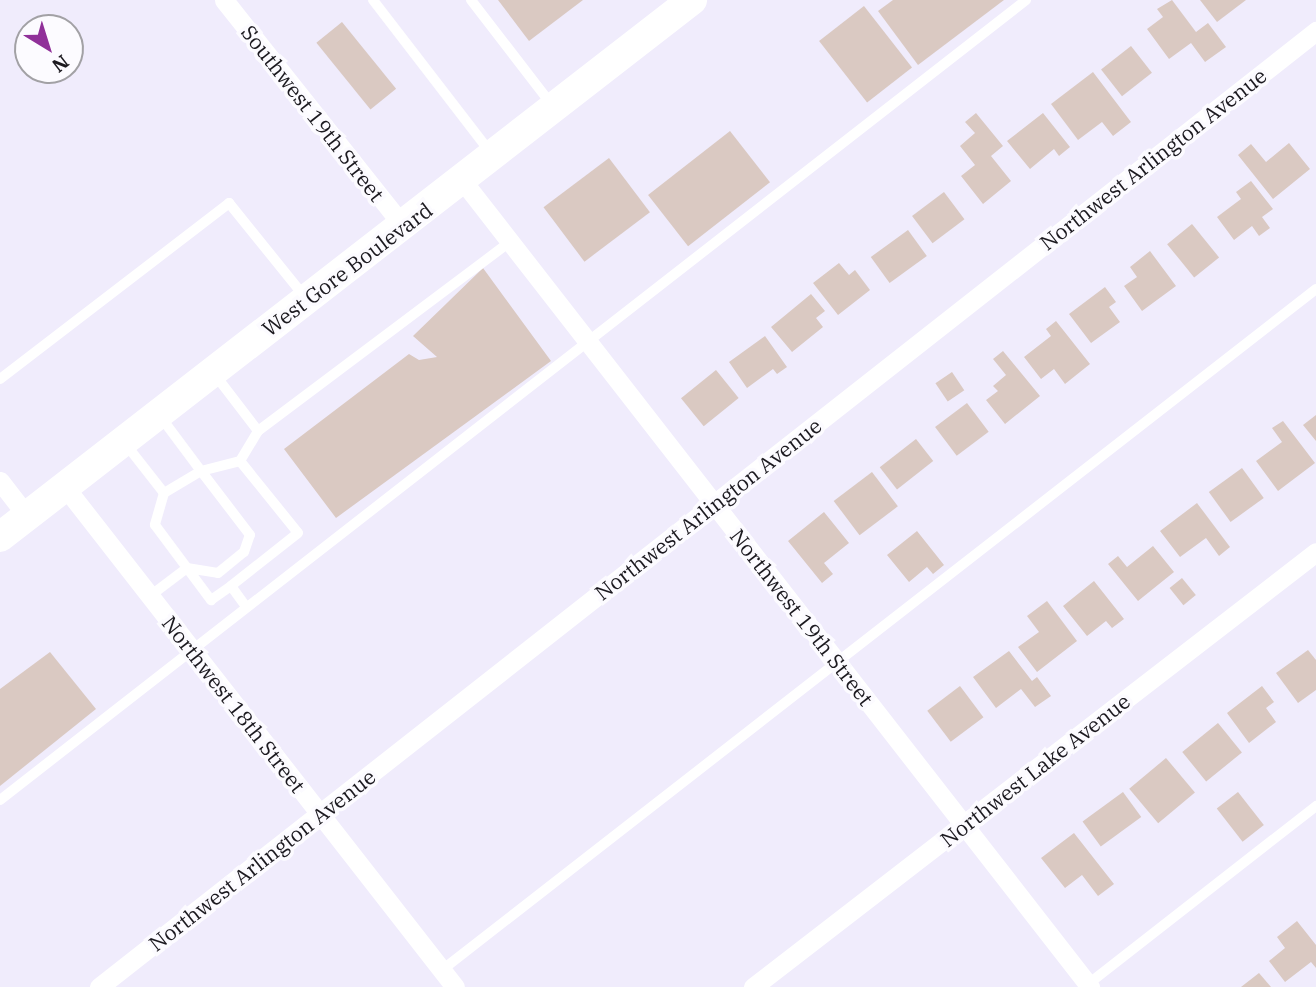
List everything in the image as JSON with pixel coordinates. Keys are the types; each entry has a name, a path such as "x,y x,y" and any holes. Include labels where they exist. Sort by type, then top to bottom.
{"main road":[{"name":"West Gore Boulevard","path":"0,537 462,180 552,105 692,0"}],"street":[{"name":"Southwest 19th Street","path":"224,0 403,226"},
{"name":"Northwest Arlington Avenue","path":"99,987 1316,31"},
{"name":"Northwest 19th Street","path":"462,180 1088,986"},
{"path":"0,481 27,516"},
{"name":"Northwest 18th Street","path":"65,487 455,987"},
{"name":"Northwest Lake Avenue","path":"754,987 1316,552"}],"lane":[{"path":"373,0 491,154"},
{"path":"471,0 552,105"},
{"path":"0,800 245,605 1026,0"},
{"path":"0,379 229,203 306,299"},
{"path":"240,461 298,533 211,600 155,525 164,493 201,471 240,461 258,431 510,242"},
{"path":"442,970 1316,289"},
{"path":"213,372 258,431"},
{"path":"150,596 187,568 218,573 244,552 250,535 158,415"},
{"path":"124,441 164,493"},
{"path":"231,586 245,605"},
{"path":"1088,986 1316,806"}],"building":[{"path":"498,0 583,0 529,41"},
{"path":"893,0 1004,0 918,65 878,11"},
{"path":"1172,0 1196,32 1208,23 1226,47 1205,62 1191,43 1169,59 1147,29 1163,17 1157,9"},
{"path":"1200,0 1246,0 1217,22"},
{"path":"864,6 912,67 867,103 819,41"},
{"path":"342,22 396,89 370,110 316,43"},
{"path":"1131,46 1152,73 1122,96 1101,69"},
{"path":"1093,72 1131,122 1113,136 1102,122 1078,140 1051,104"},
{"path":"976,113 1003,146 991,156 1011,181 983,204 961,176 975,165 960,146 975,133 965,122"},
{"path":"1043,113 1070,147 1059,156 1054,149 1030,169 1007,141"},
{"path":"730,131 770,182 688,246 648,195"},
{"path":"1289,143 1310,169 1273,199 1238,155 1251,144 1266,162"},
{"path":"609,158 650,212 584,262 544,207"},
{"path":"1251,181 1273,209 1262,217 1270,228 1259,236 1252,226 1234,240 1217,217 1241,199 1236,192"},
{"path":"944,192 964,219 933,243 912,216"},
{"path":"1192,224 1219,257 1194,278 1167,244"},
{"path":"908,230 927,256 890,283 871,257"},
{"path":"1150,251 1176,286 1142,311 1124,286 1137,277 1130,267"},
{"path":"839,263 849,275 855,270 870,290 838,315 813,283"},
{"path":"483,268 551,361 336,518 284,449 409,354 419,360 437,357 413,336"},
{"path":"1105,287 1116,302 1109,307 1120,322 1091,343 1069,314"},
{"path":"811,294 825,311 816,318 823,327 792,352 771,327"},
{"path":"1056,321 1090,364 1065,384 1054,369 1041,379 1024,357 1051,336 1046,329"},
{"path":"765,336 787,367 777,374 773,369 747,388 729,362"},
{"path":"1003,351 1040,396 1005,424 986,400 998,391 993,386 1006,375 993,359"},
{"path":"716,370 739,398 704,426 681,398"},
{"path":"952,372 964,390 948,401 935,383"},
{"path":"967,403 989,432 957,456 935,427"},
{"path":"1316,415 1316,441 1303,425"},
{"path":"1283,421 1315,463 1278,491 1256,461 1282,442 1272,428"},
{"path":"916,439 933,461 897,489 880,467"},
{"path":"1242,468 1264,498 1231,522 1209,492"},
{"path":"872,472 898,506 860,535 834,501"},
{"path":"1197,503 1230,547 1219,556 1206,538 1180,557 1160,531"},
{"path":"824,512 849,543 824,563 833,574 822,583 788,541"},
{"path":"917,531 944,565 933,574 927,567 909,582 887,555"},
{"path":"1153,546 1174,572 1138,601 1108,564 1118,556 1127,567"},
{"path":"1182,578 1196,595 1183,605 1170,588"},
{"path":"1094,581 1124,619 1112,628 1106,621 1087,636 1063,606"},
{"path":"1047,601 1077,641 1037,672 1018,647 1039,632 1027,616"},
{"path":"1308,650 1316,660 1316,690 1298,703 1276,673"},
{"path":"1009,651 1032,681 1037,677 1051,696 1035,707 1021,689 996,708 973,677"},
{"path":"50,652 96,709 0,786 0,689"},
{"path":"960,686 983,717 951,742 927,711"},
{"path":"1262,686 1274,702 1266,708 1276,722 1249,743 1227,713"},
{"path":"1218,723 1242,753 1206,781 1182,752"},
{"path":"1166,758 1195,792 1158,823 1129,789"},
{"path":"1123,792 1141,817 1101,846 1083,821"},
{"path":"1238,792 1264,825 1243,842 1217,809"},
{"path":"1074,833 1114,884 1098,896 1082,875 1065,888 1041,858"},
{"path":"1297,921 1316,945 1316,968 1311,962 1285,982 1269,961 1285,948 1277,937"},
{"path":"1259,973 1271,987 1241,987"}]}
